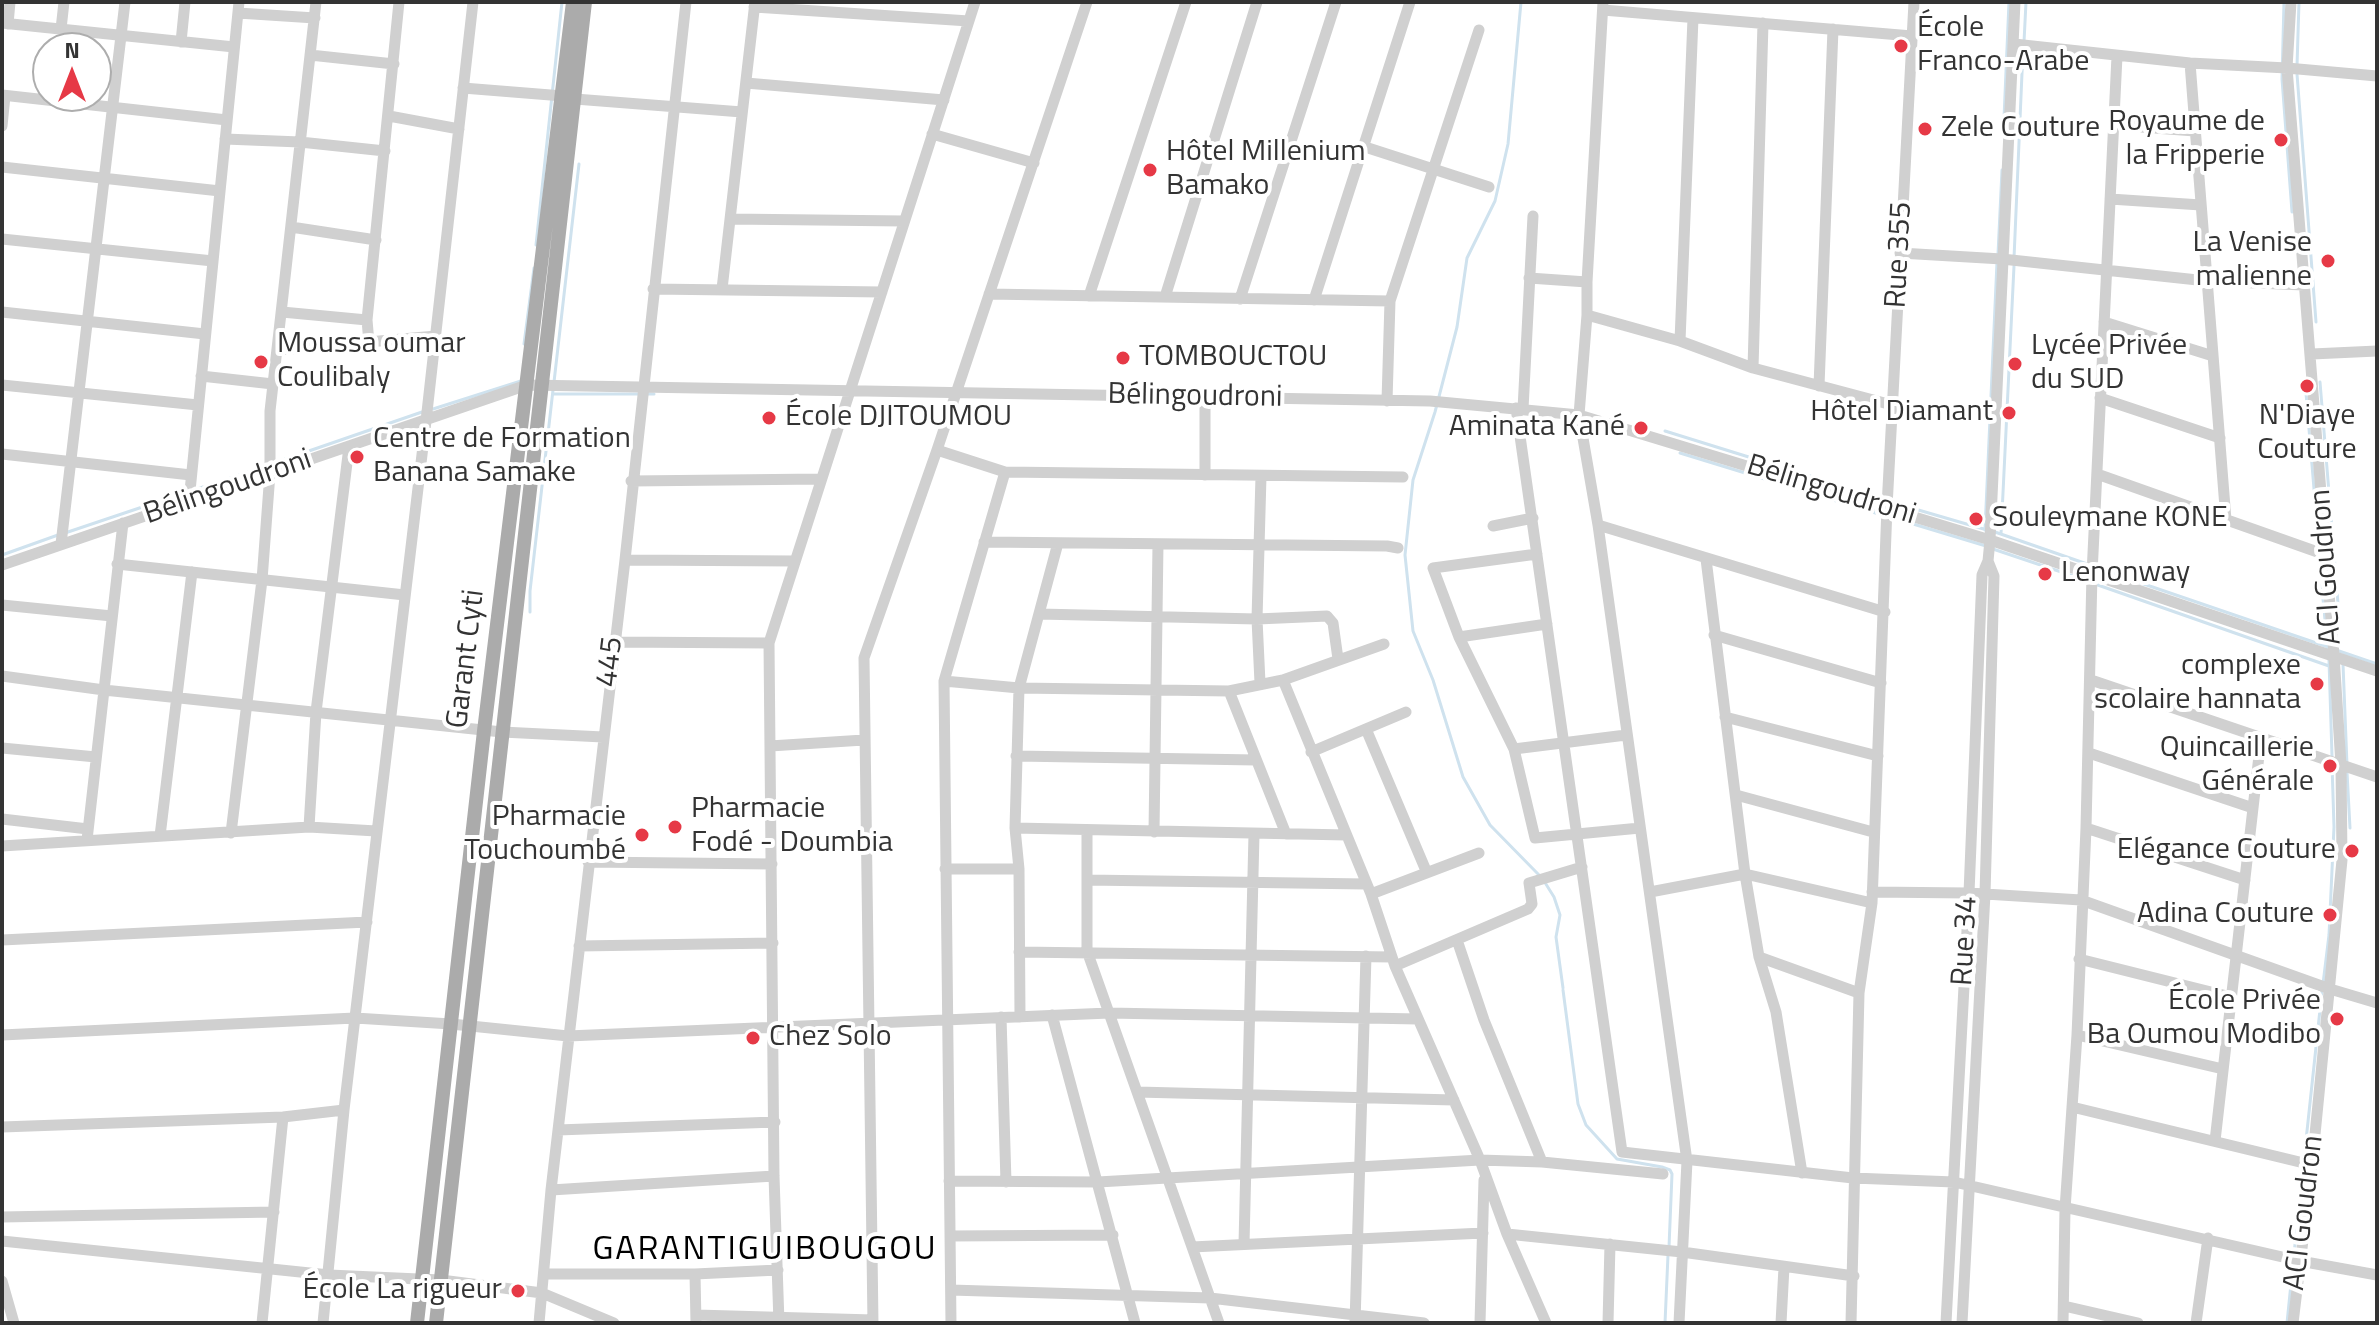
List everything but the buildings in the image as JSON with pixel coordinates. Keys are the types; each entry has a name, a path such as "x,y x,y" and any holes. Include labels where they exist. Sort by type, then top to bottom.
{"main road":[{"name":"Garant Cyti","path":"569,98 573,2"},
{"name":"Garant Cyti","path":"417,1323 484,731 534,385 569,98 585,2"},
{"name":"Garant Cyti","path":"436,1323 502,732 534,385"}],"street":[{"path":"10,2 5,24 234,47"},
{"path":"61,29 64,2"},
{"path":"125,2 112,108 227,120"},
{"path":"181,42 185,2"},
{"path":"231,833 262,580 273,384 316,2"},
{"path":"369,343 367,320 399,2"},
{"path":"323,1323 344,1110 473,2"},
{"name":"445","path":"539,1323 568,1036 625,560 631,481 686,2"},
{"path":"779,1320 774,1176 769,643 975,2"},
{"path":"695,1274 696,1319 873,1322 864,658 957,392 1087,2"},
{"path":"1089,296 1186,2"},
{"path":"1165,297 1257,2"},
{"path":"1240,299 1336,2"},
{"path":"1314,300 1410,2"},
{"name":"Rue 355","path":"1851,1323 1859,993 1872,897 1887,507 1914,2"},
{"name":"Rue 34","path":"1946,1323 1982,575 1988,561 1990,540 2015,2"},
{"name":"ACI Goudron","path":"2291,2 2287,68 2334,655 2341,765 2342,860 2293,1323"},
{"path":"722,289 754,4 969,21"},
{"path":"1679,1323 1679,1252 1687,1161 1598,525 1579,415 1603,6 1693,18 1912,36"},
{"path":"189,501 238,7 315,18"},
{"path":"1680,341 1693,18"},
{"path":"1753,368 1763,23"},
{"path":"1819,386 1833,29"},
{"path":"1387,401 1390,301 1479,30"},
{"path":"2014,44 2190,63 2377,76"},
{"path":"310,55 394,64"},
{"path":"2063,1323 2065,1209 2077,1035 2089,753 2092,574 2117,56"},
{"path":"2190,63 2226,520"},
{"path":"746,83 944,100"},
{"path":"463,88 742,112"},
{"path":"2,126 4,95 32,98"},
{"path":"61,544 112,112"},
{"path":"389,116 459,129"},
{"path":"2113,125 2195,131"},
{"path":"932,134 1034,163"},
{"path":"225,139 300,142 385,151"},
{"path":"1362,146 1489,187"},
{"path":"2,167 220,191"},
{"path":"2110,199 2201,205"},
{"path":"1533,216 1519,409 1622,1152 1853,1178 1954,1182 2300,1261 2377,1275"},
{"path":"730,219 904,221"},
{"path":"291,227 376,240"},
{"path":"2,239 213,261"},
{"path":"1900,253 2002,259 2207,281 2304,285"},
{"path":"1529,278 1587,282"},
{"path":"653,289 882,292"},
{"path":"989,294 1390,301"},
{"path":"2,312 205,334"},
{"path":"282,312 367,320"},
{"path":"1587,315 1680,341 1753,368 1892,405"},
{"path":"2104,322 2213,356"},
{"path":"278,350 436,336"},
{"path":"2312,354 2377,351"},
{"path":"201,376 273,384"},
{"path":"2,385 198,405"},
{"name":"Bélingoudroni","path":"2,565 534,385 1430,401 1579,415 1990,540 2377,671"},
{"path":"1205,397 1205,475"},
{"path":"2100,398 2220,438"},
{"path":"309,827 316,712 349,447"},
{"path":"937,450 1005,472 1403,477"},
{"path":"2,454 191,475"},
{"path":"951,1323 944,681 1005,472"},
{"path":"2097,474 2326,555"},
{"path":"1260,683 1257,619 1261,476"},
{"path":"631,481 821,479"},
{"path":"1493,526 1533,518"},
{"path":"88,834 123,523"},
{"path":"1598,525 1885,612"},
{"path":"984,542 1398,548"},
{"path":"1020,1017 1019,869 1015,828 1019,688 1058,543"},
{"path":"1154,832 1158,544"},
{"path":"1537,554 1433,568 1459,637 1514,749 1535,838 1640,828"},
{"path":"1706,559 1745,874 1759,957 1776,1012 1802,1173"},
{"path":"625,560 795,561"},
{"name":"Rue 34","path":"1962,1323 1985,894 1994,576 1988,561"},
{"path":"117,564 405,595"},
{"path":"160,836 192,572"},
{"path":"2,605 112,616"},
{"path":"1039,614 1257,619 1327,616 1333,623 1338,659"},
{"path":"1459,637 1547,624"},
{"path":"1714,635 1881,683"},
{"path":"613,642 769,643"},
{"path":"944,681 1019,688 1229,691 1283,680 1384,644"},
{"path":"2,676 484,731 603,737"},
{"path":"1283,680 1369,889 1394,961 1546,1323"},
{"path":"2091,680 2377,777"},
{"path":"1229,691 1286,834"},
{"path":"1311,752 1406,712"},
{"path":"1725,717 1878,756"},
{"path":"1366,729 1427,873"},
{"path":"1514,749 1626,735"},
{"path":"2215,1141 2261,738"},
{"path":"770,746 864,740"},
{"path":"2,748 96,757"},
{"path":"2089,753 2253,808"},
{"path":"1016,756 1256,760"},
{"path":"1736,795 1873,832"},
{"path":"2,819 88,834 160,836 309,827 376,831"},
{"path":"1015,828 1346,835"},
{"path":"2086,828 2245,880"},
{"path":"1087,830 1087,951 1219,1323"},
{"path":"2,846 88,834"},
{"path":"1244,1244 1254,834"},
{"path":"1087,880 1253,882 1369,889 1427,873 1479,853"},
{"path":"588,862 772,864"},
{"path":"1019,952 1366,956 1394,961 1457,940 1528,909 1532,904 1529,883 1582,867"},
{"path":"945,869 1019,869"},
{"path":"1650,892 1745,874 1872,897 1969,893 2081,900 2377,1003"},
{"path":"2,940 367,922"},
{"path":"1457,940 1484,1020 1542,1162"},
{"path":"579,946 773,943"},
{"path":"1355,1319 1366,956"},
{"path":"1759,957 1859,993"},
{"path":"2079,959 2231,997"},
{"path":"2,1035 355,1018 568,1036 1109,1013 1418,1019"},
{"path":"1052,1015 1135,1323"},
{"path":"1001,1017 1006,1182"},
{"path":"2077,1035 2223,1069"},
{"path":"1137,1092 1454,1100"},
{"path":"2072,1107 2312,1165"},
{"path":"2,1127 283,1117 344,1110"},
{"path":"262,1323 283,1117"},
{"path":"558,1130 775,1122"},
{"path":"949,1181 1098,1182 1480,1160 1542,1162 1663,1174"},
{"path":"1480,1323 1484,1175"},
{"path":"551,1190 774,1176"},
{"path":"2,1217 274,1212"},
{"path":"1192,1247 1483,1233"},
{"path":"1507,1234 1679,1252 1854,1276"},
{"path":"950,1236 1113,1235"},
{"path":"2196,1323 2208,1238"},
{"path":"2,1241 329,1275 441,1280 542,1293 614,1323"},
{"path":"1608,1323 1610,1244"},
{"path":"1781,1323 1784,1267"},
{"path":"545,1274 695,1274 778,1270"},
{"path":"2,1281 14,1323"},
{"path":"951,1290 1210,1298 1355,1319 1424,1323"},
{"path":"2064,1306 2138,1323"}],"waterway":[{"path":"536,245 562,2"},
{"path":"1521,2 1508,144 1495,201 1467,258 1457,327 1413,480 1405,555 1413,631 1433,680 1463,777 1490,825 1539,875"},
{"path":"2004,118 2009,2"},
{"path":"2024,42 2026,2"},
{"path":"2284,2 2282,79 2292,212"},
{"path":"2297,66 2299,2"},
{"path":"2014,258 2023,50"},
{"path":"2297,74 2316,322"},
{"path":"554,382 579,164"},
{"path":"1998,254 2002,170"},
{"path":"1985,530 1997,262"},
{"path":"2001,534 2014,266"},
{"path":"524,344 534,268"},
{"path":"433,409 521,381"},
{"path":"2305,381 2319,549"},
{"path":"2320,382 2339,616"},
{"path":"530,612 553,390"},
{"path":"553,394 654,394"},
{"path":"274,463 422,412"},
{"path":"1665,431 1884,499"},
{"path":"1680,453 1882,515"},
{"path":"194,490 267,466"},
{"path":"65,533 187,492"},
{"path":"1891,502 1987,530"},
{"path":"1890,517 1986,546"},
{"path":"1995,532 2090,565"},
{"path":"2,555 58,535"},
{"path":"1993,549 2088,581"},
{"path":"2319,556 2328,652"},
{"path":"2097,568 2328,647"},
{"path":"2095,584 2329,666"},
{"path":"2339,651 2377,664"},
{"path":"2329,660 2332,756"},
{"path":"2343,664 2347,765"},
{"path":"2323,984 2329,935 2334,827 2332,764"},
{"path":"2347,772 2350,828"},
{"path":"1544,881 1560,915 1556,937 1563,988"},
{"path":"1563,990 1578,1104 1586,1125 1617,1159 1662,1167 1672,1174 1669,1247"},
{"path":"2304,1159 2322,991"},
{"path":"2287,1323 2303,1166"},
{"path":"1665,1323 1668,1255"}],"place":[{"name":"École Franco-Arabe","path":"1901,46"},
{"name":"Zele Couture","path":"1925,129"},
{"name":"Royaume de la Fripperie","path":"2281,140"},
{"name":"Hôtel Millenium Bamako","path":"1150,170"},
{"name":"La Venise malienne","path":"2328,261"},
{"name":"TOMBOUCTOU","path":"1123,358"},
{"name":"Moussa oumar Coulibaly","path":"261,362"},
{"name":"Lycée Privée du SUD","path":"2015,364"},
{"name":"N'Diaye Couture","path":"2307,386"},
{"name":"Hôtel Diamant","path":"2009,413"},
{"name":"École DJITOUMOU","path":"769,418"},
{"name":"Aminata Kané","path":"1641,428"},
{"name":"Centre de Formation Banana Samake","path":"357,457"},
{"name":"Souleymane KONE","path":"1976,519"},
{"name":"Lenonway","path":"2045,574"},
{"name":"complexe scolaire hannata","path":"2317,684"},
{"name":"Quincaillerie Générale","path":"2330,766"},
{"name":"Pharmacie Fodé - Doumbia","path":"675,827"},
{"name":"Pharmacie Touchoumbé","path":"642,835"},
{"name":"Elégance Couture","path":"2352,851"},
{"name":"Adina Couture","path":"2330,915"},
{"name":"École Privée Ba Oumou Modibo","path":"2337,1019"},
{"name":"Chez Solo","path":"753,1038"},
{"name":"École La rigueur","path":"518,1291"}],"district":[{"name":"GARANTIGUIBOUGOU","path":"765,1251"}]}
